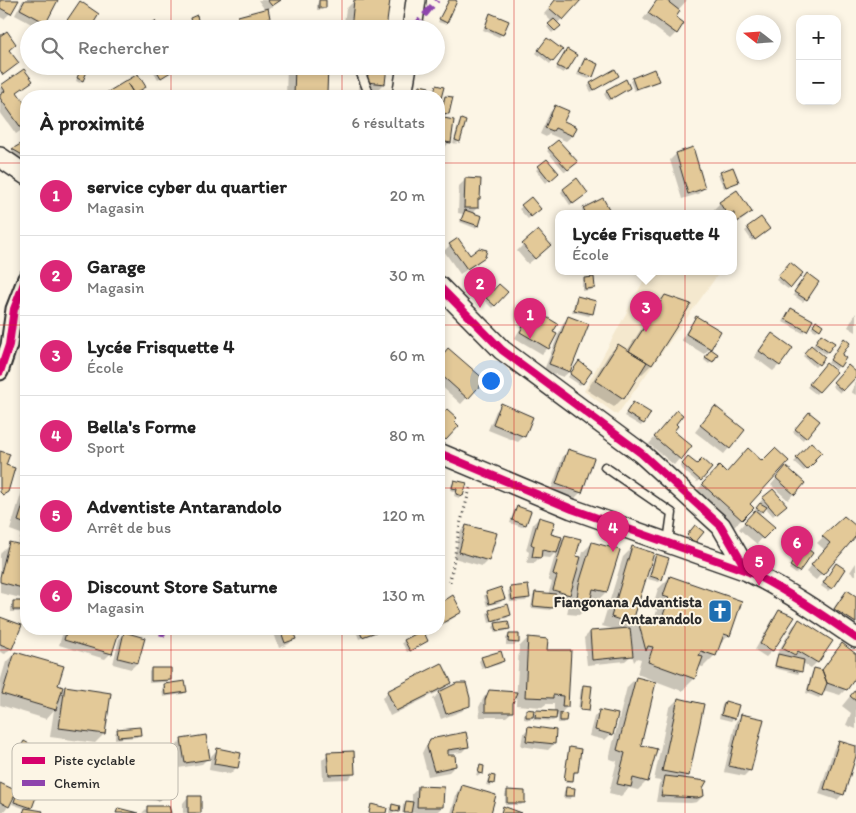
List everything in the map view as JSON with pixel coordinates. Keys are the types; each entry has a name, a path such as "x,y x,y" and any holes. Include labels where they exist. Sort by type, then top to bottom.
{"street":[{"path":"413,20 416,0"},
{"path":"403,90 406,75"},
{"path":"0,156 20,171"},
{"path":"445,292 502,350 641,453 721,526 748,572"},
{"path":"0,372 9,345 14,309 20,294"},
{"path":"445,456 572,509 764,579 856,638"}],"lane":[{"path":"362,75 368,90"},
{"path":"605,467 672,513 668,543"}],"path":[{"path":"450,582 460,525 475,469"}],"shaded area":[{"path":"647,275 718,275 617,415 584,391"}],"building":[{"path":"0,0 19,0 11,14 0,8"},
{"path":"25,0 58,0 48,20 40,20 20,9"},
{"path":"267,0 281,0 272,6"},
{"path":"319,0 326,0 326,8 319,8"},
{"path":"354,0 390,0 387,20 352,20"},
{"path":"449,0 457,1 447,23 445,20 439,19"},
{"path":"555,0 581,0 563,20 549,8"},
{"path":"657,0 666,0 680,11 676,17 684,23 677,34 648,13"},
{"path":"80,1 99,14 95,20 67,20"},
{"path":"268,8 270,18 262,20 239,20 238,16"},
{"path":"490,13 509,21 503,35 485,27"},
{"path":"197,15 198,20 190,20 190,18"},
{"path":"554,19 561,26 555,31 548,24"},
{"path":"7,31 16,44 9,50 19,63 3,75 0,70 0,36"},
{"path":"547,38 563,50 553,62 538,50"},
{"path":"567,49 577,55 567,71 557,66"},
{"path":"585,58 598,64 593,77 579,72"},
{"path":"615,69 619,76 594,90 590,83"},
{"path":"654,69 659,81 636,89 632,78"},
{"path":"20,72 20,75 28,75 33,81 17,92 20,96 20,126 0,98 0,95 5,91 1,85"},
{"path":"78,75 86,75 83,81 77,78"},
{"path":"139,75 146,87 141,90 132,90 126,81"},
{"path":"295,75 328,75 327,90 294,90"},
{"path":"368,75 386,75 385,84 367,82"},
{"path":"626,79 630,88 611,99 606,90"},
{"path":"126,81 131,90 111,90"},
{"path":"420,85 429,87 429,90 419,90"},
{"path":"436,85 444,87 443,90 435,90"},
{"path":"445,96 453,97 449,114 445,114"},
{"path":"555,105 569,111 564,121 577,127 573,136 555,128 553,131 545,128"},
{"path":"445,118 454,120 451,143 445,142"},
{"path":"461,119 466,121 460,142 455,140"},
{"path":"558,140 578,162 568,170 548,148"},
{"path":"20,144 20,154 12,149"},
{"path":"693,147 705,188 688,194 676,153"},
{"path":"547,159 559,173 550,181 538,166"},
{"path":"733,167 739,182 726,187 720,172"},
{"path":"465,178 481,179 478,208 464,208"},
{"path":"577,178 588,193 573,204 563,189"},
{"path":"737,190 752,212 737,222 737,210 724,210 719,202"},
{"path":"531,197 541,209 531,217 521,205"},
{"path":"603,198 609,209 584,210 583,208"},
{"path":"465,210 482,216 479,226 461,220"},
{"path":"761,217 770,229 755,240 747,227"},
{"path":"538,230 551,245 535,259 522,244"},
{"path":"458,238 470,255 479,248 487,250 485,257 467,269 449,244"},
{"path":"790,262 803,273 791,288 778,276"},
{"path":"807,273 819,282 807,300 794,292"},
{"path":"594,277 595,288 585,289 584,278"},
{"path":"499,284 508,292 495,306 486,298"},
{"path":"665,295 691,304 652,365 629,351"},
{"path":"577,296 596,301 593,314 574,310"},
{"path":"791,308 813,320 807,331 785,319"},
{"path":"533,309 558,324 553,332 557,334 549,349 520,332"},
{"path":"568,316 589,324 570,372 549,364"},
{"path":"696,316 721,331 711,349 686,334"},
{"path":"816,320 823,325 820,330 813,325"},
{"path":"772,333 793,348 780,366 759,351"},
{"path":"821,334 835,343 828,352 815,343"},
{"path":"844,338 850,343 842,355 846,358 840,367 830,360"},
{"path":"618,344 647,362 624,399 595,380"},
{"path":"811,345 825,357 819,365 804,353"},
{"path":"448,348 485,380 468,399 445,378 445,352"},
{"path":"711,349 718,354 713,362 705,357"},
{"path":"579,361 592,371 583,384 570,374"},
{"path":"826,363 837,372 819,392 809,384"},
{"path":"848,365 856,372 856,377 843,391 833,382"},
{"path":"633,402 651,413 644,424 626,413"},
{"path":"501,403 533,417 525,437 493,424"},
{"path":"715,406 745,430 730,449 700,425"},
{"path":"447,409 457,418 454,421 459,426 446,440 445,411"},
{"path":"677,410 683,415 676,424 678,426 674,431 692,446 681,460 654,437"},
{"path":"809,412 820,421 806,438 795,429"},
{"path":"811,442 822,452 807,470 796,458"},
{"path":"748,448 762,461 775,448 789,461 750,504 754,508 742,520 702,484 719,466 726,473"},
{"path":"568,449 594,458 582,493 556,484"},
{"path":"0,451 10,454 6,465 15,468 8,492 3,495 0,492"},
{"path":"688,457 697,464 702,459 712,468 701,481 682,464"},
{"path":"786,466 805,483 795,495 776,478"},
{"path":"454,480 467,483 463,496 456,494 457,489 452,488"},
{"path":"773,489 787,505 776,514 762,498"},
{"path":"760,503 767,507 763,512 756,508"},
{"path":"517,506 531,511 526,525 512,520"},
{"path":"755,510 775,527 763,539 744,522"},
{"path":"844,516 856,526 856,536 823,575 811,565 830,543 822,536"},
{"path":"539,517 555,522 551,534 562,537 557,553 542,550 541,558 532,557 534,546 531,544"},
{"path":"466,525 497,533 489,561 459,552"},
{"path":"695,525 704,532 695,543 687,535"},
{"path":"565,535 581,539 576,556 581,557 570,595 553,590 557,576 553,574"},
{"path":"9,542 20,545 20,587 0,582"},
{"path":"592,542 620,550 607,592 593,589 589,607 576,606 579,584"},
{"path":"632,546 654,553 632,624 611,617"},
{"path":"804,546 813,553 799,572 790,566"},
{"path":"656,554 669,558 662,580 650,576"},
{"path":"836,563 845,569 832,589 823,583"},
{"path":"670,576 742,601 730,636 724,634 716,656 701,651 699,656 703,657 695,679 648,662 653,647 648,646 646,651 637,617 649,621 650,617 661,621 669,598 663,596"},
{"path":"528,585 530,598 512,600 510,587"},
{"path":"501,587 505,599 489,604 486,592"},
{"path":"847,590 856,596 856,623 834,609"},
{"path":"535,592 556,594 553,608 533,606"},
{"path":"453,595 462,612 445,622 445,600"},
{"path":"13,601 20,601 20,610 13,610"},
{"path":"508,604 511,615 492,621 489,610"},
{"path":"779,610 795,617 773,651 760,644"},
{"path":"0,617 20,624 20,630 12,649 0,644"},
{"path":"799,619 833,641 818,663 798,651 795,655 782,648"},
{"path":"508,621 510,629 497,631 495,623"},
{"path":"630,628 633,656 592,660 590,631"},
{"path":"509,634 519,634 519,643 508,642"},
{"path":"65,635 118,635 112,654 64,640"},
{"path":"123,635 134,635 145,638 138,663 118,658"},
{"path":"282,635 294,635 296,639 285,643"},
{"path":"414,635 425,635 428,641 410,651 404,640"},
{"path":"528,637 548,639 547,650 571,650 568,707 562,707 563,696 553,695 553,698 525,697"},
{"path":"842,643 856,654 856,677 847,690 827,683 822,670"},
{"path":"501,651 504,661 485,668 481,657"},
{"path":"15,652 64,666 58,685 63,687 56,710 2,694"},
{"path":"778,654 804,660 802,672 775,666"},
{"path":"442,663 452,683 396,711 387,691"},
{"path":"151,668 171,668 171,680 151,681"},
{"path":"814,668 822,670 827,683 822,696 808,690"},
{"path":"636,677 656,682 641,745 657,749 648,782 633,778 631,787 617,784 625,753 617,750"},
{"path":"185,681 187,692 165,695 164,684"},
{"path":"457,683 466,683 470,706 446,714 439,692"},
{"path":"583,685 592,686 589,711 580,710"},
{"path":"65,686 111,693 105,734 59,728"},
{"path":"856,689 856,701 850,696"},
{"path":"489,690 517,692 513,703 513,712 485,712 485,700"},
{"path":"678,698 704,704 689,776 662,771"},
{"path":"725,701 739,705 735,719 721,715"},
{"path":"526,709 534,710 533,717 526,717"},
{"path":"536,710 557,711 556,719 535,718"},
{"path":"599,710 618,714 613,735 595,730"},
{"path":"560,713 567,714 566,721 560,721"},
{"path":"741,714 764,719 751,771 729,766"},
{"path":"528,726 556,730 555,744 526,741"},
{"path":"140,727 141,735 118,737 117,729"},
{"path":"466,732 469,747 448,750 448,755 455,755 456,766 434,771 427,747 430,739"},
{"path":"206,735 210,759 185,763 181,739"},
{"path":"839,741 856,746 856,756 844,795 824,789"},
{"path":"569,747 581,749 578,772 574,772 573,781 564,780"},
{"path":"217,748 241,753 238,768 214,764"},
{"path":"354,751 355,774 329,775 327,752"},
{"path":"480,765 484,766 483,774 478,773"},
{"path":"490,775 495,776 494,784 488,783"},
{"path":"665,776 707,781 703,788 704,796 697,798 661,796"},
{"path":"0,783 12,789 12,800 9,807 0,802"},
{"path":"462,785 496,795 491,813 454,813"},
{"path":"418,786 444,787 443,807 417,807"},
{"path":"566,787 575,788 574,796 565,796"},
{"path":"507,790 525,791 525,803 507,803"},
{"path":"188,796 201,796 201,813 188,813"},
{"path":"15,800 35,800 32,808 14,802"},
{"path":"406,801 413,802 411,813 404,813"},
{"path":"371,804 387,808 386,813 369,813"},
{"path":"392,804 400,806 399,812 391,810"},
{"path":"147,806 169,806 171,813 147,813"},
{"path":"503,806 522,813 501,813"},
{"path":"25,808 43,811 42,813 23,813"},
{"path":"118,808 138,813 116,813"}],"marked path":[{"path":"420,20 437,0"}],"cycle path":[{"path":"445,292 502,350 641,453 721,526 747,571"},
{"path":"0,372 9,345 14,309 20,294"},
{"path":"445,456 572,509 747,571 789,594 856,638"}],"place":[{"name":"Garage","path":"480,308"},
{"name":"Lycée Frisquette 4","path":"646,332"},
{"name":"service cyber du quartier","path":"530,339"},
{"name":"Bella's Forme","path":"613,552"},
{"name":"Discount Store Saturne","path":"797,567"},
{"name":"Adventiste Antarandolo","path":"759,586"},
{"name":"Fiangonana Advantista Antarandolo","path":"720,611"}]}
